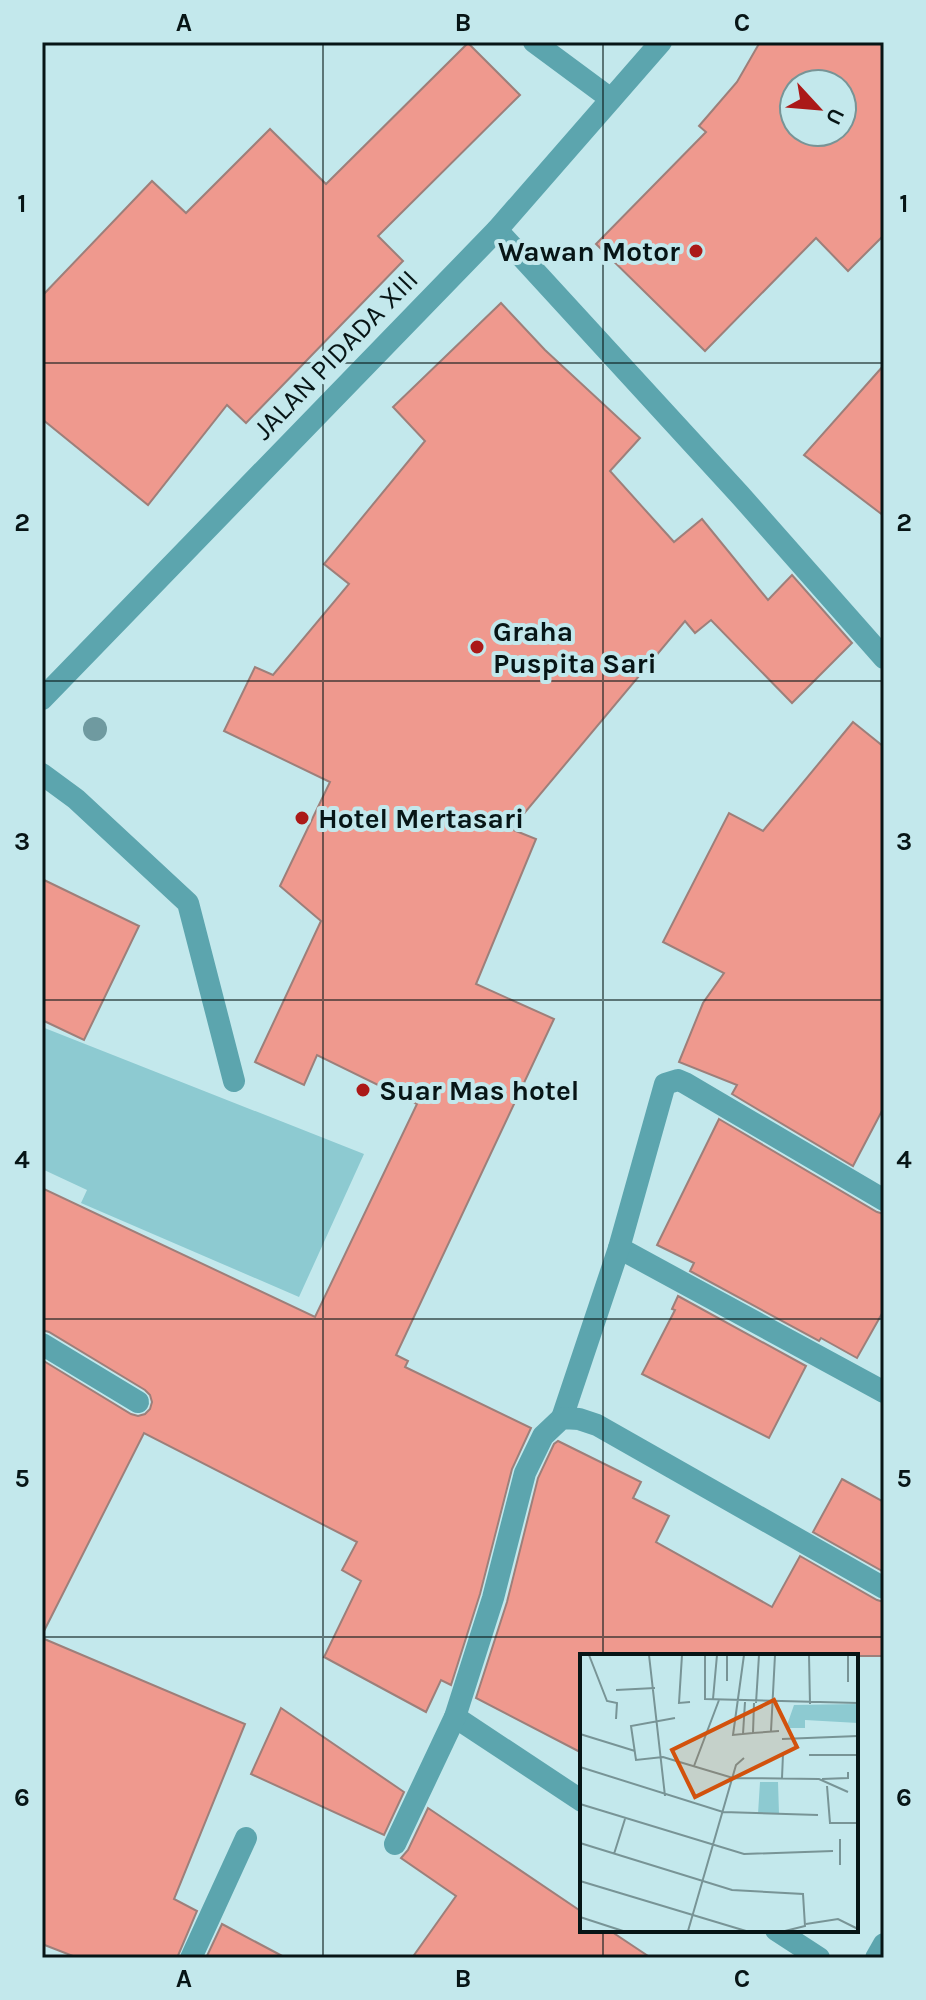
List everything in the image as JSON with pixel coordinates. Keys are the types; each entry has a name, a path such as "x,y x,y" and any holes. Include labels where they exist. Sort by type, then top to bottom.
{"street":[{"path":"534,42 611,99"},
{"name":"JALAN PIDADA XIII","path":"42,699 497,230 661,42"},
{"path":"497,230 740,495 884,658"},
{"path":"42,774 76,799 188,903 234,1081"},
{"path":"395,1844 455,1717 493,1598 525,1473 543,1436 562,1418 619,1248 665,1084 678,1080 685,1083 884,1200"},
{"path":"619,1248 884,1392"},
{"path":"42,1344 138,1402"},
{"path":"562,1418 597,1425 884,1588"},
{"path":"455,1717 580,1800"},
{"path":"191,1958 246,1838"},
{"path":"779,1932 819,1958"},
{"path":"876,1958 884,1944"}],"shaded area":[{"path":"42,1027 364,1154 299,1297 81,1203 87,1190 42,1169"}],"building":[{"path":"760,42 884,42 884,235 848,271 816,238 705,351 596,244 706,132 699,126 737,82"},
{"path":"468,43 520,95 378,236 403,261 246,423 227,405 148,505 42,419 42,296 152,181 186,213 270,129 326,184"},
{"path":"501,303 545,350 640,438 610,471 674,542 702,519 768,600 792,575 852,643 792,703 711,620 695,633 685,621 511,829 536,839 476,984 554,1019 396,1355 408,1361 405,1367 531,1428 512,1469 480,1594 451,1685 441,1680 426,1712 324,1657 361,1581 342,1570 357,1542 144,1433 42,1635 42,1360 131,1414 145,1414 152,1402 145,1390 42,1330 42,1188 315,1317 417,1104 317,1055 304,1085 255,1062 321,921 280,886 330,782 224,731 255,667 273,675 349,584 324,564 425,441 393,407"},
{"path":"884,365 884,516 804,455"},
{"path":"853,722 884,747 884,1107 853,1166 732,1094 737,1085 679,1062 703,1003 724,973 663,942 729,813 763,831"},
{"path":"42,879 139,926 84,1040 42,1020"},
{"path":"719,1119 884,1214 884,1310 857,1358 821,1338 819,1341 690,1271 694,1263 657,1245"},
{"path":"678,1296 806,1366 769,1438 642,1374 675,1310 672,1309"},
{"path":"558,1441 641,1482 633,1498 669,1516 656,1542 772,1607 800,1556 884,1602 884,1656 580,1654 580,1752 476,1698 507,1602 538,1478"},
{"path":"842,1479 884,1502 884,1572 813,1532"},
{"path":"42,1638 245,1724 174,1899 197,1911 177,1958 78,1958 42,1944"},
{"path":"281,1708 404,1792 384,1835 251,1774"},
{"path":"428,1808 580,1911 580,1932 612,1932 651,1958 412,1958 456,1896 401,1858"},
{"path":"222,1924 286,1958 206,1958"}],"place":[{"name":"Wawan Motor","path":"696,251"},
{"name":"Graha Puspita Sari","path":"477,647"},
{"name":"Hotel Mertasari","path":"302,818"},
{"name":"Suar Mas hotel","path":"363,1090"}]}
